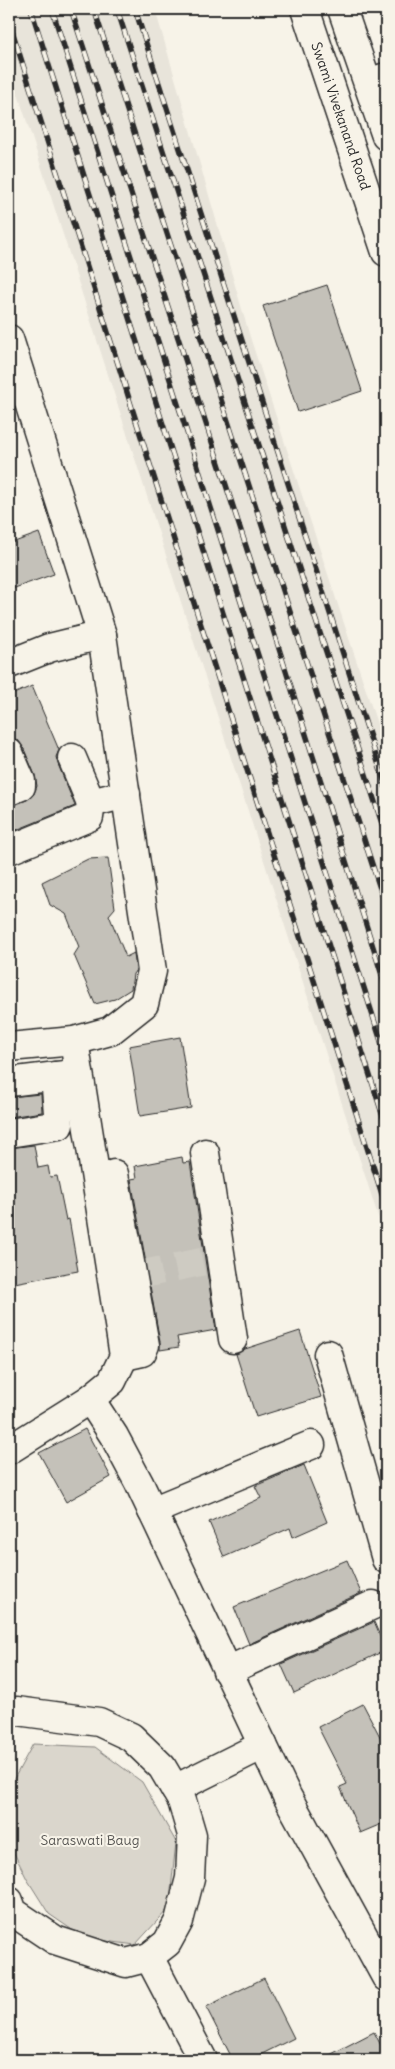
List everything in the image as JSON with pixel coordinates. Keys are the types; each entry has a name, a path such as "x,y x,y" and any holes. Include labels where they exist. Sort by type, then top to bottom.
{"street":[{"name":"Swami Vivekanand Road","path":"305,9 386,252"},
{"path":"344,9 377,80 386,136"},
{"path":"9,339 102,635 152,971 144,1004 110,1031 74,1041 9,1046"},
{"path":"9,664 49,648 102,635"},
{"path":"9,754 21,781 21,786 9,791"},
{"path":"9,850 88,817 90,804 72,758"},
{"path":"90,804 126,794"},
{"path":"9,1133 59,1125 74,1041"},
{"path":"9,1082 67,1075"},
{"path":"67,1075 126,1277"},
{"path":"205,1153 218,1259 234,1339"},
{"path":"9,1450 90,1399 112,1381 124,1356 126,1277 114,1172"},
{"path":"328,1354 386,1559"},
{"path":"90,1399 114,1436 152,1512 287,1796 386,1977"},
{"path":"152,1512 311,1445"},
{"path":"227,1671 373,1605"},
{"path":"9,1901 13,1912 55,1940 126,1963 150,1957 167,1943 179,1921 190,1878 192,1835 182,1801 162,1767 131,1737 98,1722 11,1712"},
{"path":"175,1789 263,1745"},
{"path":"150,1957 203,2060"}],"shaded area":[{"path":"9,9 155,9 250,337 386,751 386,1241 9,66"}],"green space":[{"name":"Saraswati Baug","path":"33,1744 95,1747 142,1782 176,1842 169,1908 135,1945 84,1938 49,1914 27,1879 9,1843 9,1788"}],"building":[{"path":"327,285 362,391 298,412 263,306"},
{"path":"39,533 54,574 9,590 9,544"},
{"path":"32,686 59,750 56,757 58,764 75,806 9,833 9,806 27,800 34,794 37,786 35,775 23,747 18,740 9,738 9,696"},
{"path":"108,858 115,908 109,915 126,957 134,953 136,970 133,974 131,989 115,999 95,1004 74,955 79,947 66,914 50,905 42,882 88,859"},
{"path":"180,1037 191,1108 140,1116 129,1046"},
{"path":"41,1094 42,1112 9,1117 9,1097"},
{"path":"34,1145 38,1168 48,1166 50,1177 57,1176 66,1220 69,1219 78,1271 9,1284 9,1148"},
{"path":"182,1157 183,1163 190,1162 216,1330 177,1337 179,1347 160,1350 131,1179 137,1178 135,1166"},
{"path":"300,1331 321,1397 256,1417 236,1354 245,1349"},
{"path":"85,1429 111,1477 66,1502 39,1453"},
{"path":"304,1465 327,1522 293,1537 290,1528 224,1557 209,1522 261,1498 255,1486"},
{"path":"347,1560 361,1593 249,1644 234,1607"},
{"path":"374,1622 386,1650 294,1693 281,1664"},
{"path":"363,1704 386,1748 386,1822 360,1833 340,1787 347,1784 318,1727"},
{"path":"264,1978 294,2038 250,2060 233,2060 206,2007"},
{"path":"374,2032 386,2055 386,2060 320,2060"}],"tunnel":[{"path":"134,1276 215,1259"}],"railway":[{"path":"31,9 386,1126"},
{"path":"52,9 386,1057"},
{"path":"71,9 269,617 386,988"},
{"path":"94,9 386,907"},
{"path":"117,9 386,836"},
{"path":"135,9 386,787"},
{"path":"9,21 386,1207"}]}
